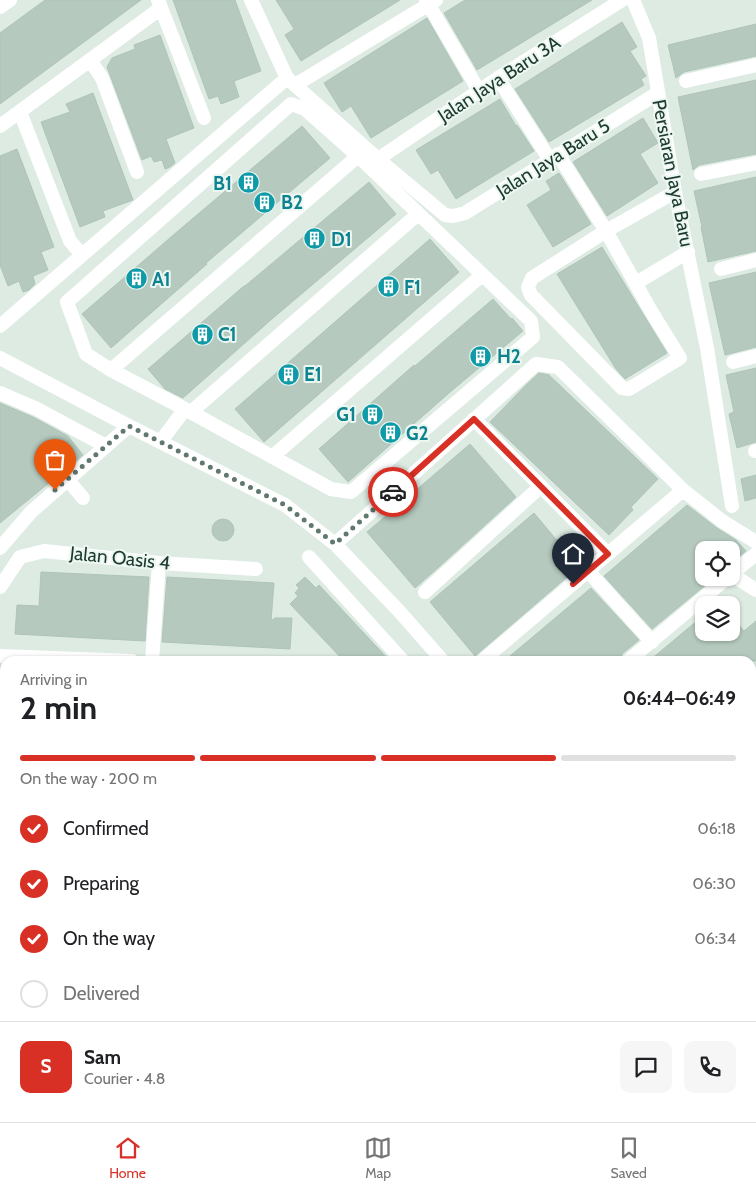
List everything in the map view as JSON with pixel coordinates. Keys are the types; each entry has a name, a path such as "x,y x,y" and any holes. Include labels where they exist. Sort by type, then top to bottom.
{"street":[{"path":"0,7 10,0"},
{"name":"Jalan Jaya Baru 3A","path":"378,159 498,78 622,0"},
{"name":"Persiaran Jaya Baru","path":"633,0 650,38 675,192 707,348 732,506"},
{"path":"253,1 291,82 378,159"},
{"path":"0,326 82,255 291,82 430,1 479,91"},
{"path":"0,126 90,60 160,4 204,118"},
{"path":"90,60 102,78 137,172"},
{"path":"686,81 756,65"},
{"path":"498,78 606,231 680,358 629,389 622,388 531,295 528,287 532,278 606,231 675,192"},
{"name":"Jalan Jaya Baru 5","path":"378,159 444,215 453,216 465,213 658,93"},
{"path":"291,104 305,109 358,156 531,321 533,337 351,492 331,489 188,410 110,370 86,354 67,302 291,104"},
{"path":"20,112 70,241 82,255"},
{"path":"110,370 358,156"},
{"path":"701,174 756,163"},
{"path":"160,441 188,410 418,214"},
{"path":"636,283 688,252"},
{"path":"721,269 756,260"},
{"path":"272,457 482,275"},
{"path":"732,362 756,356"},
{"path":"0,358 285,505 335,544 439,656"},
{"path":"335,544 536,364 558,366 683,490 722,521 756,542"},
{"path":"0,393 37,409 106,446"},
{"path":"474,419 608,554"},
{"path":"0,548 30,512 129,426"},
{"path":"68,480 83,498"},
{"path":"425,592 541,486"},
{"path":"488,656 683,490"},
{"name":"Jalan Oasis 4","path":"0,587 20,558 44,551 159,563 256,569"},
{"path":"740,567 756,554"},
{"path":"308,557 398,656"},
{"path":"152,656 159,563"},
{"path":"588,571 652,642"},
{"path":"740,580 756,590"},
{"path":"634,656 718,586"}],"building":[{"path":"45,0 141,0 0,104 0,33"},
{"path":"173,0 235,0 261,71 234,81 239,97 221,104 218,96 209,99"},
{"path":"276,0 400,0 301,61 285,35 294,29"},
{"path":"465,0 592,0 477,70 444,13"},
{"path":"427,18 463,81 371,138 351,106 342,112 324,83"},
{"path":"622,22 637,47 630,51 646,76 641,79 644,85 549,142 515,89"},
{"path":"756,24 756,56 684,72 676,78 668,45"},
{"path":"160,35 194,128 166,139 175,163 165,169 162,160 154,162 151,156 142,160 107,67 112,58 135,49 134,45"},
{"path":"756,80 756,154 699,165 693,170 678,97"},
{"path":"93,93 133,200 103,211 105,217 80,227 41,122 70,112 66,104"},
{"path":"500,99 534,151 456,199 438,170 431,174 416,150"},
{"path":"643,118 658,143 640,154 658,183 607,216 573,162"},
{"path":"302,126 330,158 206,263 111,348 82,314"},
{"path":"17,149 54,247 41,252 48,270 33,276 35,284 29,290 23,292 19,281 8,286 0,265 0,156"},
{"path":"559,173 591,224 553,247 527,205 551,190 546,181"},
{"path":"756,177 756,251 708,262 694,191"},
{"path":"369,182 396,214 273,318 183,398 165,389 148,369"},
{"path":"430,239 459,272 264,442 235,409"},
{"path":"602,247 667,353 625,379 616,369 557,274"},
{"path":"756,272 756,347 725,355 709,283"},
{"path":"493,299 523,331 348,482 319,449 414,365"},
{"path":"756,368 756,442 737,448 729,414 734,412 726,375"},
{"path":"539,373 549,375 658,479 631,507 633,510 609,535 490,422"},
{"path":"0,403 33,417 68,436 83,455 0,523"},
{"path":"470,444 516,497 415,588 367,532"},
{"path":"756,475 756,498 745,501 741,479"},
{"path":"687,505 737,541 695,541 695,586 704,586 652,629 604,576"},
{"path":"534,513 559,543 567,536 587,560 475,656 430,602"},
{"path":"223,519 231,522 234,530 231,538 223,541 215,538 212,530 215,522"},
{"path":"740,544 746,551 740,556"},
{"path":"41,572 149,577 145,641 15,634 17,605 39,606"},
{"path":"167,577 274,583 271,621 275,618 292,618 290,649 162,642"},
{"path":"305,577 316,588 319,585 385,656 339,656 290,604 298,596 295,593 299,588 296,585"},
{"path":"591,588 639,640 621,656 510,656"},
{"path":"756,621 756,656 655,656 695,623 695,641 740,641 740,626 744,631"}],"way so far":[{"path":"55,490 129,426 285,505 335,544 393,492"}],"place":[{"name":"B1","path":"248,183"},
{"name":"B2","path":"265,202"},
{"name":"D1","path":"315,239"},
{"name":"A1","path":"136,279"},
{"name":"F1","path":"388,287"},
{"name":"C1","path":"202,334"},
{"name":"H2","path":"481,356"},
{"name":"E1","path":"288,374"},
{"name":"G1","path":"372,414"},
{"name":"G2","path":"390,433"}],"route":[{"path":"393,492 474,419 608,554 573,584"}]}
